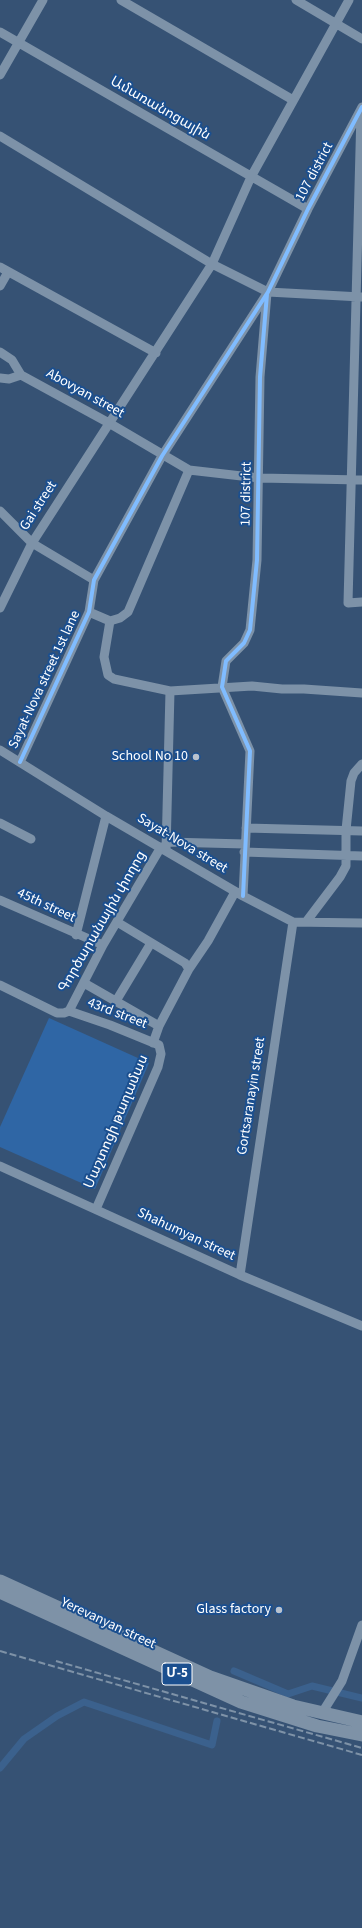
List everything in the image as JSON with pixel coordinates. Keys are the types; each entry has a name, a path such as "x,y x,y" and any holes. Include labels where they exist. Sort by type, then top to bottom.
{"highway":[{"name":"Yerevanyan street","path":"0,1581 241,1702 317,1726 362,1735"},
{"name":"Yerevanyan street","path":"0,1592 146,1653 210,1677 293,1706 362,1722"}],"street":[{"path":"0,75 43,0"},
{"path":"121,0 293,100"},
{"path":"296,0 362,38"},
{"path":"109,423 156,353 212,264 250,177 348,0"},
{"name":"Ամառանոցային","path":"0,32 308,209"},
{"name":"107 district","path":"162,456 268,292 308,209 362,108"},
{"name":"107 district","path":"362,108 359,296 351,480 348,602 362,602"},
{"path":"0,136 212,264 268,292 359,296"},
{"path":"0,267 156,353"},
{"path":"0,286 8,272"},
{"name":"107 district","path":"222,688 226,661 244,644 250,630 257,560 260,377 268,292"},
{"name":"Abovyan street","path":"0,352 12,360 21,375 109,423 162,456 189,470"},
{"path":"0,378 9,379 21,375"},
{"name":"Gai street","path":"0,608 32,543 109,423"},
{"name":"Sayat-Nova street 1st lane","path":"20,762 89,612 94,580 162,456"},
{"path":"89,612 110,621 120,618 128,612 189,470 259,478 362,480"},
{"path":"0,511 32,543 94,580"},
{"path":"110,621 104,657 108,676 114,679 170,691 252,686 362,693"},
{"path":"222,688 250,751 246,828 239,894"},
{"path":"170,691 165,847 244,848 362,856"},
{"name":"Sayat-Nova street","path":"0,750 106,816 165,847 239,894 293,922 362,923"},
{"path":"306,922 340,877 346,866 346,830 351,781 354,773 362,764"},
{"path":"76,935 106,816"},
{"path":"0,823 31,839"},
{"path":"246,828 362,831"},
{"name":"Գործարանային փողոց","path":"68,1011 103,945 165,847"},
{"name":"Մաշտոցի թաղամաս","path":"96,1209 158,1067 160,1054 156,1044 159,1026 188,969 239,894"},
{"name":"45th street","path":"0,900 76,935 103,945"},
{"path":"117,922 184,963 188,969"},
{"name":"Gortsaranayin street","path":"240,1275 293,922"},
{"path":"116,1002 151,943"},
{"path":"84,983 159,1026"},
{"name":"43rd street","path":"0,985 57,1013 64,1013 68,1011 156,1044"},
{"name":"Shahumyan street","path":"0,1166 240,1275 362,1326"},
{"path":"322,1713 342,1681 362,1625"}],"shaded area":[{"path":"49,1018 149,1063 95,1189 0,1147 0,1127"}],"waterway":[{"path":"234,1671 288,1694 312,1686 362,1698"},
{"path":"0,1768 24,1739 57,1716 84,1702 212,1745 217,1721"}],"railway":[{"path":"0,1651 362,1755"},
{"path":"56,1661 362,1748"}],"cycle path":[{"path":"20,762 89,612 94,580 162,456 268,292 308,209 362,107"},
{"path":"243,896 250,751 222,687 226,661 244,643 250,630 257,560 260,377 267,294"}],"place":[{"name":"School No 10","path":"196,757"},
{"name":"Glass factory","path":"279,1610"}]}
